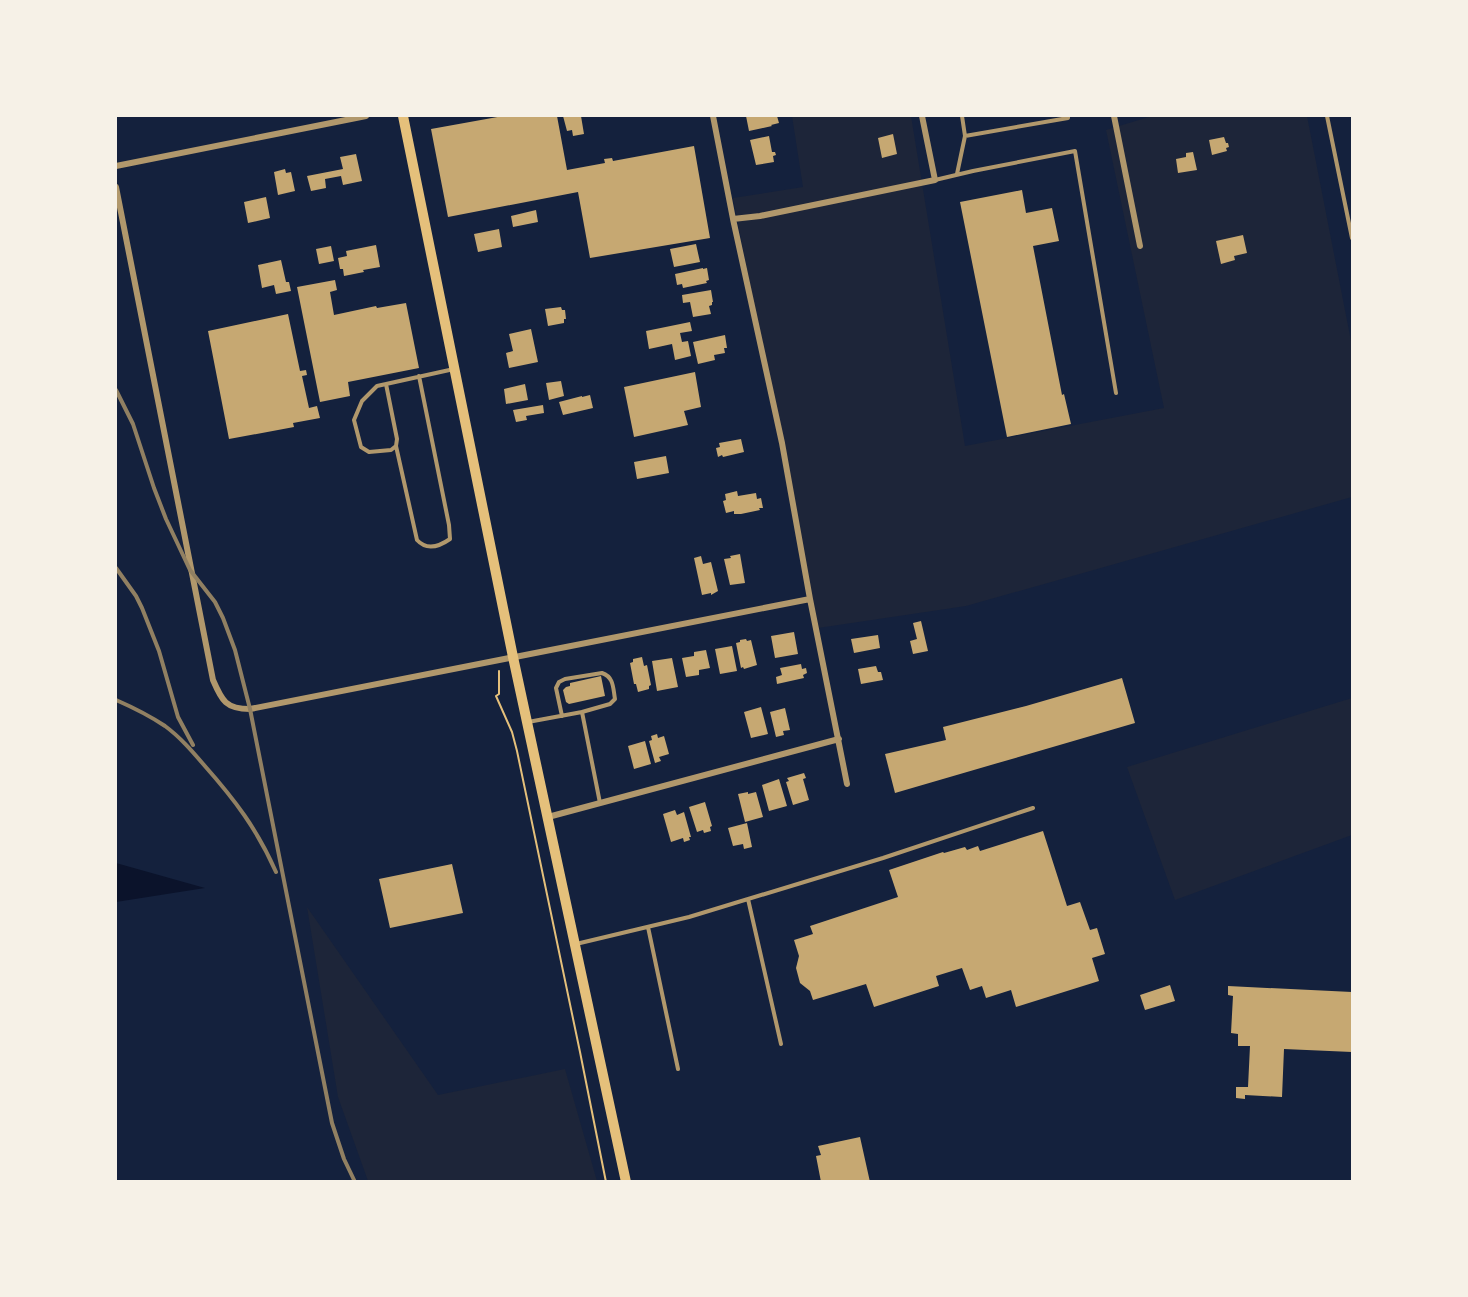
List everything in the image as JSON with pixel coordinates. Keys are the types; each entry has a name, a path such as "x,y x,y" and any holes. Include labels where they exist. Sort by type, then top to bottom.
{"main road":[{"path":"403,116 513,657 626,1182"}],"street":[{"path":"116,166 366,116"},
{"path":"713,116 782,443 847,784"},
{"path":"733,219 760,216 935,180 922,116"},
{"path":"1114,116 1140,246"},
{"path":"116,188 213,680 219,695 235,709 250,709 810,599"},
{"path":"548,817 839,739"}],"lane":[{"path":"957,174 965,136 962,116"},
{"path":"965,136 1068,118 1068,116"},
{"path":"1327,116 1353,238"},
{"path":"935,180 1075,152 1116,393"},
{"path":"396,446 392,450 369,452 361,447 354,420 362,401 377,386 455,369"},
{"path":"386,384 397,439 396,446 417,540 429,547 450,539 419,376"},
{"path":"527,723 562,716 582,712 610,704 615,699 612,680 608,675 602,673 559,682 556,688 562,716"},
{"path":"582,712 600,803"},
{"path":"575,944 688,917 884,858 1033,808"},
{"path":"748,899 781,1044"},
{"path":"648,927 678,1069"}],"path":[{"path":"500,660 499,694 496,696 512,732 517,751 606,1182"}],"shaded area":[{"path":"792,116 911,116 965,446 1164,408 1106,130 1152,116 1307,116 1352,346 1352,497 966,606 818,628 733,198 803,187"},
{"path":"1352,698 1352,835 1175,900 1127,767"},
{"path":"116,863 205,888 116,902"},
{"path":"307,907 438,1095 565,1069 597,1181 368,1181 338,1097"}],"building":[{"path":"503,116 557,116 567,170 605,163 604,159 612,158 613,161 694,146 710,238 590,258 578,192 448,217 431,129"},
{"path":"563,116 581,116 584,134 573,136 572,130 567,131"},
{"path":"746,116 777,116 779,123 749,131"},
{"path":"893,134 897,154 882,158 878,138"},
{"path":"769,136 772,152 776,155 773,156 774,162 756,165 750,140"},
{"path":"1224,137 1229,147 1226,148 1227,151 1212,155 1209,140"},
{"path":"1193,152 1197,170 1178,173 1176,159 1186,157 1186,153"},
{"path":"356,154 362,181 343,185 341,176 325,179 326,188 311,191 307,176 343,169 340,157"},
{"path":"285,169 286,173 291,172 295,191 278,195 274,172"},
{"path":"1022,190 1026,213 1052,208 1059,241 1033,246 1062,395 1064,394 1071,424 1007,437 960,202"},
{"path":"266,197 270,218 248,223 244,202"},
{"path":"536,210 538,222 513,227 511,216"},
{"path":"499,229 502,247 478,252 474,234"},
{"path":"1243,235 1247,253 1234,256 1235,260 1221,264 1216,241"},
{"path":"696,244 700,262 674,267 670,249"},
{"path":"376,245 380,267 344,276 338,258 347,256 346,251"},
{"path":"331,246 334,261 319,264 316,249"},
{"path":"281,260 286,282 289,282 291,291 276,294 274,285 262,288 258,265"},
{"path":"707,268 709,280 706,281 707,283 683,288 682,284 677,285 675,274"},
{"path":"335,280 337,290 330,292 334,315 376,306 377,308 406,303 419,368 348,382 350,396 320,402 297,287"},
{"path":"711,290 713,302 709,306 711,314 693,317 690,302 683,303 682,295"},
{"path":"561,307 565,310 564,323 548,326 545,309"},
{"path":"288,314 300,371 306,370 307,375 302,376 309,408 317,406 320,418 293,423 294,427 229,439 208,331"},
{"path":"690,322 692,331 680,333 682,342 688,341 691,356 675,360 672,344 649,349 646,331"},
{"path":"531,329 538,362 509,368 506,353 513,351 509,334"},
{"path":"725,335 727,348 724,348 725,353 714,355 715,360 698,364 693,342"},
{"path":"695,372 701,407 684,411 688,425 634,437 624,387"},
{"path":"561,381 564,396 549,400 546,383"},
{"path":"525,384 528,400 506,404 504,389"},
{"path":"590,395 593,408 563,415 559,402"},
{"path":"543,405 544,413 526,416 527,420 516,422 513,410"},
{"path":"741,439 744,452 718,457 716,448 720,447 719,443"},
{"path":"666,456 669,473 637,479 634,462"},
{"path":"737,491 738,496 756,493 757,499 761,498 763,508 741,514 734,514 734,511 726,513 723,501 726,500 725,494"},
{"path":"740,554 745,583 730,585 724,559"},
{"path":"701,556 703,564 711,562 718,591 711,595 711,593 702,595 694,558"},
{"path":"921,621 928,651 913,654 910,641 917,639 913,623"},
{"path":"794,632 798,654 775,658 771,636"},
{"path":"878,635 880,648 854,653 851,639"},
{"path":"746,639 751,640 757,665 744,669 741,668 736,643"},
{"path":"732,646 737,671 720,674 715,649"},
{"path":"706,650 710,668 699,670 699,675 686,677 682,658 694,656 694,652"},
{"path":"642,657 644,666 647,665 651,685 649,689 638,692 630,663 633,659"},
{"path":"672,658 678,687 657,691 652,661"},
{"path":"801,664 802,669 806,668 807,673 803,675 804,678 777,684 776,677 782,675 780,668"},
{"path":"876,666 883,680 861,684 858,669"},
{"path":"601,676 605,696 569,704 566,702 563,690 570,686 570,683"},
{"path":"1122,678 1135,723 895,793 885,754 946,740 943,727"},
{"path":"761,707 768,734 751,738 744,712"},
{"path":"785,708 790,730 783,731 784,735 776,737 770,712"},
{"path":"657,734 658,738 664,736 669,754 659,757 661,761 655,763 649,741 652,740 651,736"},
{"path":"645,741 651,764 634,769 628,746"},
{"path":"804,773 806,778 803,779 809,800 793,805 786,782 789,781 787,778"},
{"path":"779,779 787,806 769,811 762,785"},
{"path":"748,792 748,794 756,792 763,817 745,822 738,794"},
{"path":"705,802 712,826 711,831 697,832 689,807"},
{"path":"675,810 677,815 684,812 690,840 684,842 683,838 671,842 663,814"},
{"path":"747,823 752,847 744,849 743,844 733,846 728,828"},
{"path":"1043,831 1067,906 1080,902 1090,930 1097,928 1105,954 1092,958 1099,981 1016,1007 1011,990 986,998 982,986 970,990 962,968 936,976 939,986 874,1007 866,984 813,1000 810,991 800,983 796,968 799,956 794,940 813,934 810,926 898,897 889,870 943,852 965,847 967,850 978,846 980,851"},
{"path":"452,864 463,913 390,928 379,879"},
{"path":"1170,985 1175,1001 1145,1010 1140,995"},
{"path":"1228,986 1352,992 1352,1052 1284,1049 1282,1097 1245,1095 1245,1099 1236,1098 1236,1087 1248,1087 1250,1046 1238,1046 1238,1034 1231,1033 1233,996 1228,995"},
{"path":"860,1137 870,1182 821,1182 816,1156 821,1155 818,1146"}],"railway":[{"path":"116,390 133,424 166,519 190,570 215,602 235,650 250,709 332,1123 344,1159 355,1182"},
{"path":"116,568 142,608 159,651 178,717 193,745"},
{"path":"116,700 165,726 190,749 226,790 261,842 276,872"}]}
